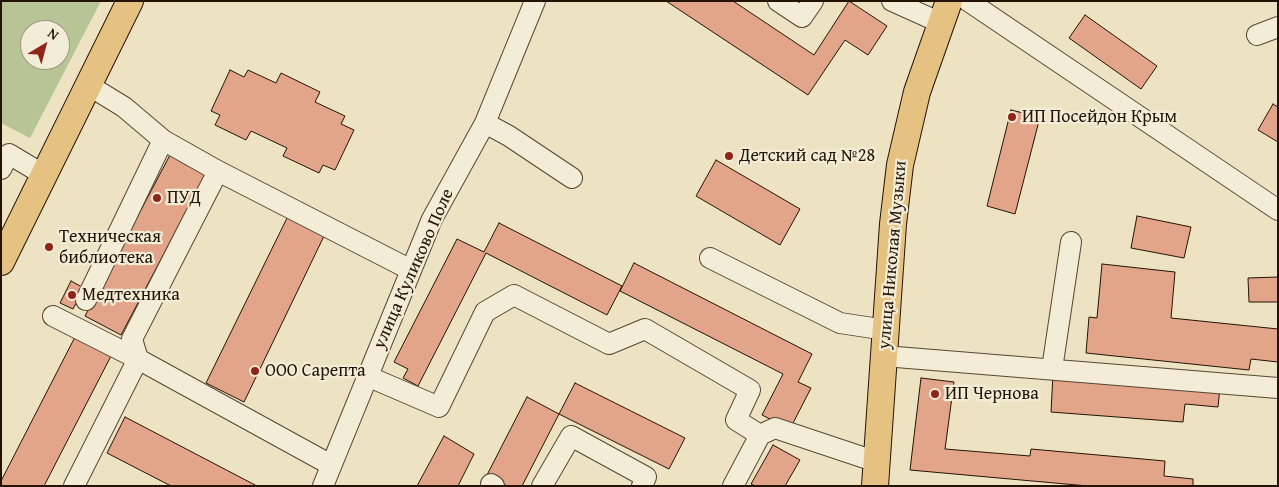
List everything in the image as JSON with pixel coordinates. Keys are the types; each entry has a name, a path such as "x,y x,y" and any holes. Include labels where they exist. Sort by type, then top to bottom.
{"main road":[{"path":"1,262 130,1"},
{"name":"улица Николая Музыки","path":"876,474 893,224 900,165 916,92 945,12"}],"street":[{"path":"778,1 802,17 813,1"},
{"path":"892,1 945,12"},
{"path":"968,1 1278,210"},
{"name":"улица Куликово Поле","path":"323,486 432,219 485,122 532,2"},
{"path":"1257,35 1278,27"},
{"path":"88,85 124,107 162,140 218,171 411,270"},
{"path":"485,122 572,178"},
{"path":"86,300 162,140"},
{"path":"1,169 9,154 44,175"},
{"path":"74,486 138,359 132,339 218,171"},
{"path":"1052,369 1071,242"},
{"path":"710,258 840,323 886,330"},
{"path":"367,376 439,407 485,312 514,295 609,344 645,329 750,390 736,420 760,435"},
{"path":"53,316 138,359 331,465"},
{"path":"884,356 1278,388"},
{"path":"733,486 760,435 775,428 876,474"},
{"path":"542,486 570,436 646,477 642,486"}],"green space":[{"path":"1,1 101,1 70,61 70,20 20,20 20,70 65,70 30,138 1,123"}],"building":[{"path":"666,1 733,1 814,55 849,1 887,26 868,55 845,40 808,95"},
{"path":"1085,15 1157,66 1141,89 1069,38"},
{"path":"230,70 244,77 248,70 276,83 281,73 320,92 315,102 345,116 341,124 354,130 335,170 323,165 319,173 283,156 287,148 251,131 246,140 215,125 220,115 211,111"},
{"path":"1273,104 1278,107 1278,142 1258,130"},
{"path":"1011,110 1040,117 1015,214 987,206"},
{"path":"170,155 206,174 121,335 85,316"},
{"path":"716,160 800,209 780,245 696,196"},
{"path":"288,216 325,234 244,402 206,383"},
{"path":"1137,216 1191,227 1184,258 1131,248"},
{"path":"499,223 622,286 607,315 486,253 418,386 403,378 408,369 394,362 457,239 484,252"},
{"path":"634,263 812,354 798,382 811,388 790,429 762,415 783,374 620,291"},
{"path":"1102,264 1175,272 1171,318 1278,329 1278,362 1251,359 1249,370 1086,353 1089,317 1097,318"},
{"path":"1278,277 1278,302 1249,302 1248,278"},
{"name":"Медтехника","path":"71,281 84,288 73,309 60,303"},
{"path":"75,337 111,356 44,486 1,486 1,481"},
{"path":"1053,374 1220,387 1218,407 1185,404 1183,422 1051,412"},
{"path":"921,378 954,382 945,449 1030,456 1031,449 1165,461 1164,476 1193,479 1193,486 1088,486 910,470"},
{"path":"575,383 685,438 669,469 559,414"},
{"path":"527,397 559,414 522,486 507,486 487,475"},
{"path":"125,417 257,486 171,486 107,453"},
{"path":"444,436 474,454 458,486 417,486"},
{"path":"773,445 800,460 785,486 755,486 751,484"}],"place":[{"name":"ИП Посейдон Крым","path":"1012,117"},
{"name":"Детский сад №28","path":"729,156"},
{"name":"ПУД","path":"157,198"},
{"name":"Техническая библиотека","path":"49,247"},
{"name":"Медтехника","path":"72,295"},
{"name":"ООО Сарепта","path":"255,371"},
{"name":"ИП Чернова","path":"935,394"}]}
